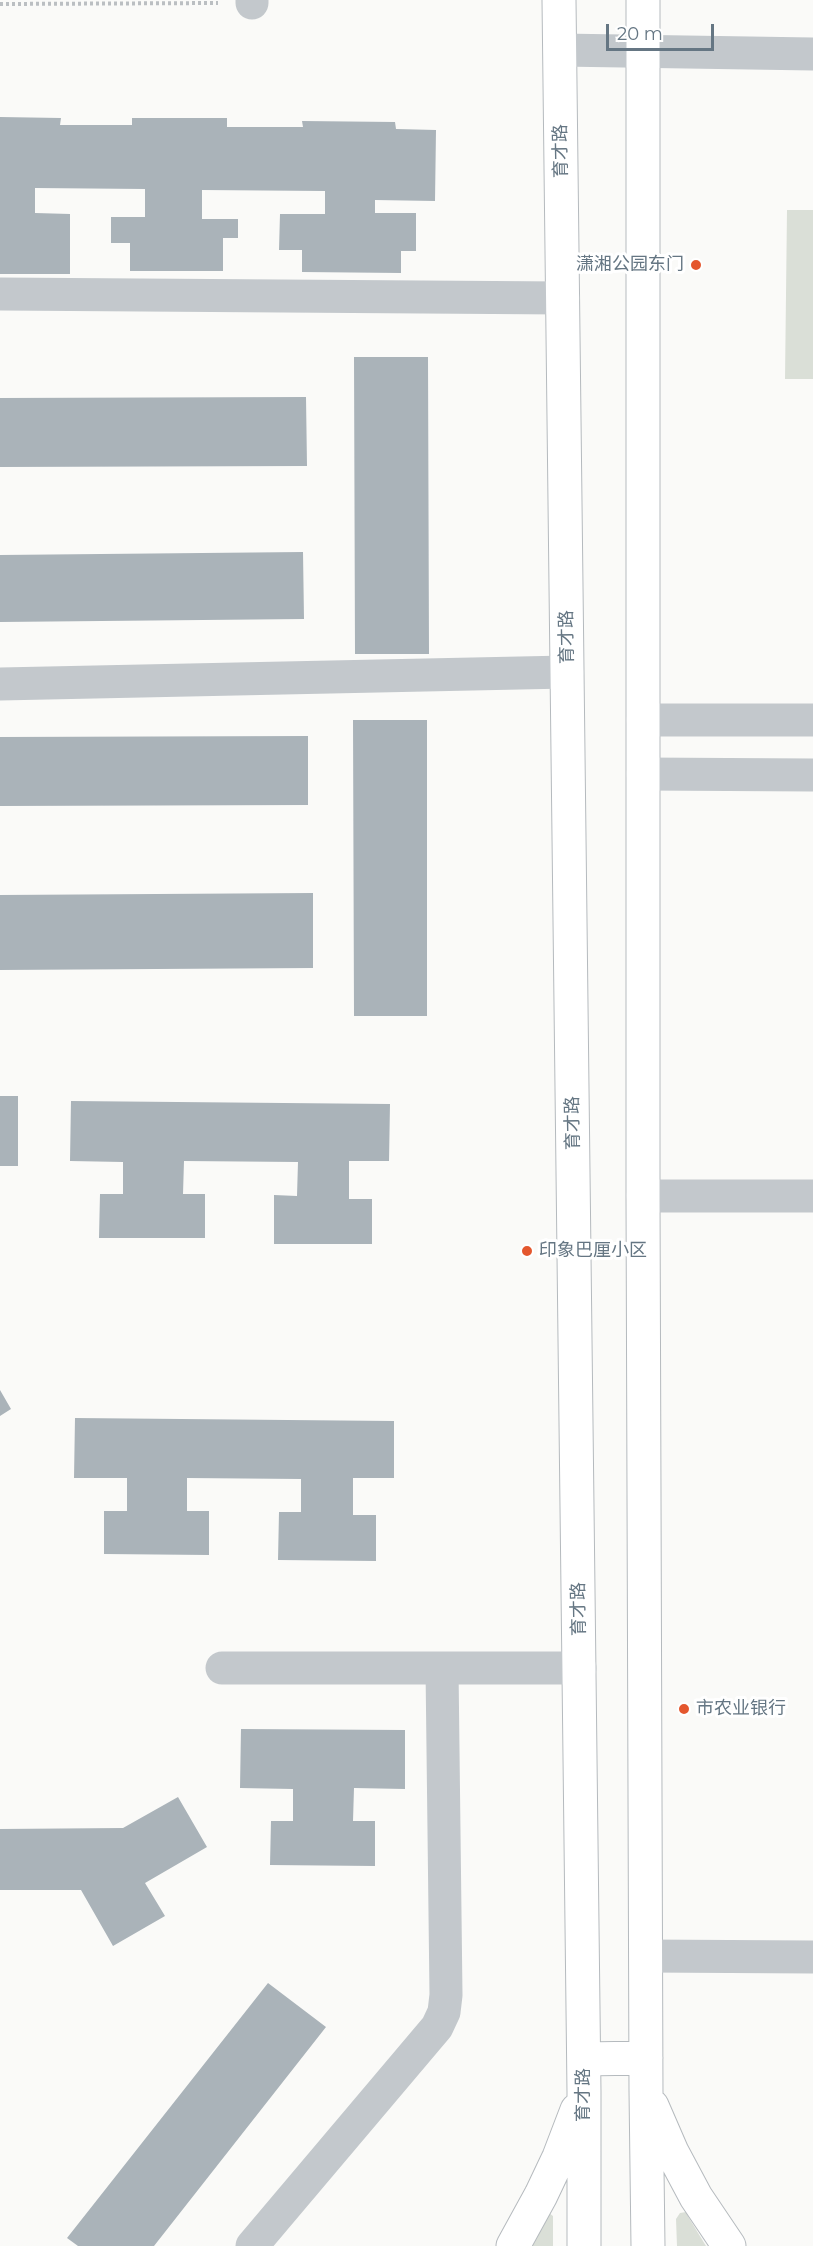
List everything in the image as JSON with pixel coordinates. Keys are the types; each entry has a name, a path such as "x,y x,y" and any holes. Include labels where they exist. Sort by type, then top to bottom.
{"main road":[{"name":"育才路","path":"559,0 580,1668 584,2246"},
{"path":"643,0 643,1196 648,2246"},
{"path":"584,2059 646,2058"},
{"path":"513,2246 559,2157 584,2091"},
{"path":"646,2091 677,2161 696,2197 729,2246"}],"street":[{"path":"560,51 813,54"},
{"path":"0,294 563,298"},
{"path":"0,684 567,672"},
{"path":"643,720 813,720"},
{"path":"643,774 813,775"},
{"path":"643,1196 813,1196"},
{"path":"222,1668 580,1668"},
{"path":"252,2246 437,2027 444,2012 446,1995 442,1668"},
{"path":"646,1956 813,1957"}],"path":[{"path":"0,4 252,2"}],"shaded area":[{"path":"787,210 813,210 813,379 785,379"},
{"path":"686,2212 706,2246 677,2246 676,2219 680,2213"},
{"path":"549,2213 553,2216 553,2246 524,2246"}],"building":[{"path":"0,117 61,118 60,125 132,125 132,118 227,118 227,127 303,127 302,121 395,122 396,129 436,130 435,201 375,200 375,213 416,213 416,251 401,251 401,273 302,272 302,250 279,250 280,214 325,214 325,191 202,190 202,219 238,219 238,238 223,238 223,271 130,271 130,243 111,243 111,217 145,217 145,189 35,188 35,213 70,214 70,274 0,274"},
{"path":"354,357 428,357 429,654 355,654"},
{"path":"306,397 307,466 0,467 0,398"},
{"path":"303,552 304,619 0,622 0,555"},
{"path":"353,720 427,720 427,1016 354,1016"},
{"path":"308,736 308,805 0,806 0,737"},
{"path":"313,893 313,968 0,970 0,895"},
{"path":"0,1096 18,1096 18,1166 0,1166"},
{"path":"71,1101 390,1104 389,1161 349,1161 349,1199 372,1199 372,1244 274,1244 274,1195 297,1196 298,1162 184,1161 183,1194 205,1194 205,1238 99,1238 100,1194 123,1194 123,1162 70,1161"},
{"path":"0,1390 11,1409 0,1416"},
{"path":"75,1418 394,1421 394,1478 353,1478 353,1515 376,1515 376,1561 278,1560 279,1512 301,1512 301,1479 187,1478 187,1511 209,1511 209,1555 104,1554 104,1511 127,1511 127,1478 74,1478"},
{"path":"241,1729 405,1730 405,1789 354,1788 353,1821 375,1821 375,1866 270,1865 271,1821 293,1821 293,1789 240,1788"},
{"path":"178,1797 207,1847 145,1883 165,1916 113,1946 81,1890 0,1890 0,1829 123,1828"},
{"path":"268,1983 326,2027 154,2246 78,2246 67,2238"}],"place":[{"name":"潇湘公园东门","path":"696,265"},
{"name":"印象巴厘小区","path":"527,1251"},
{"name":"市农业银行","path":"684,1709"}]}
